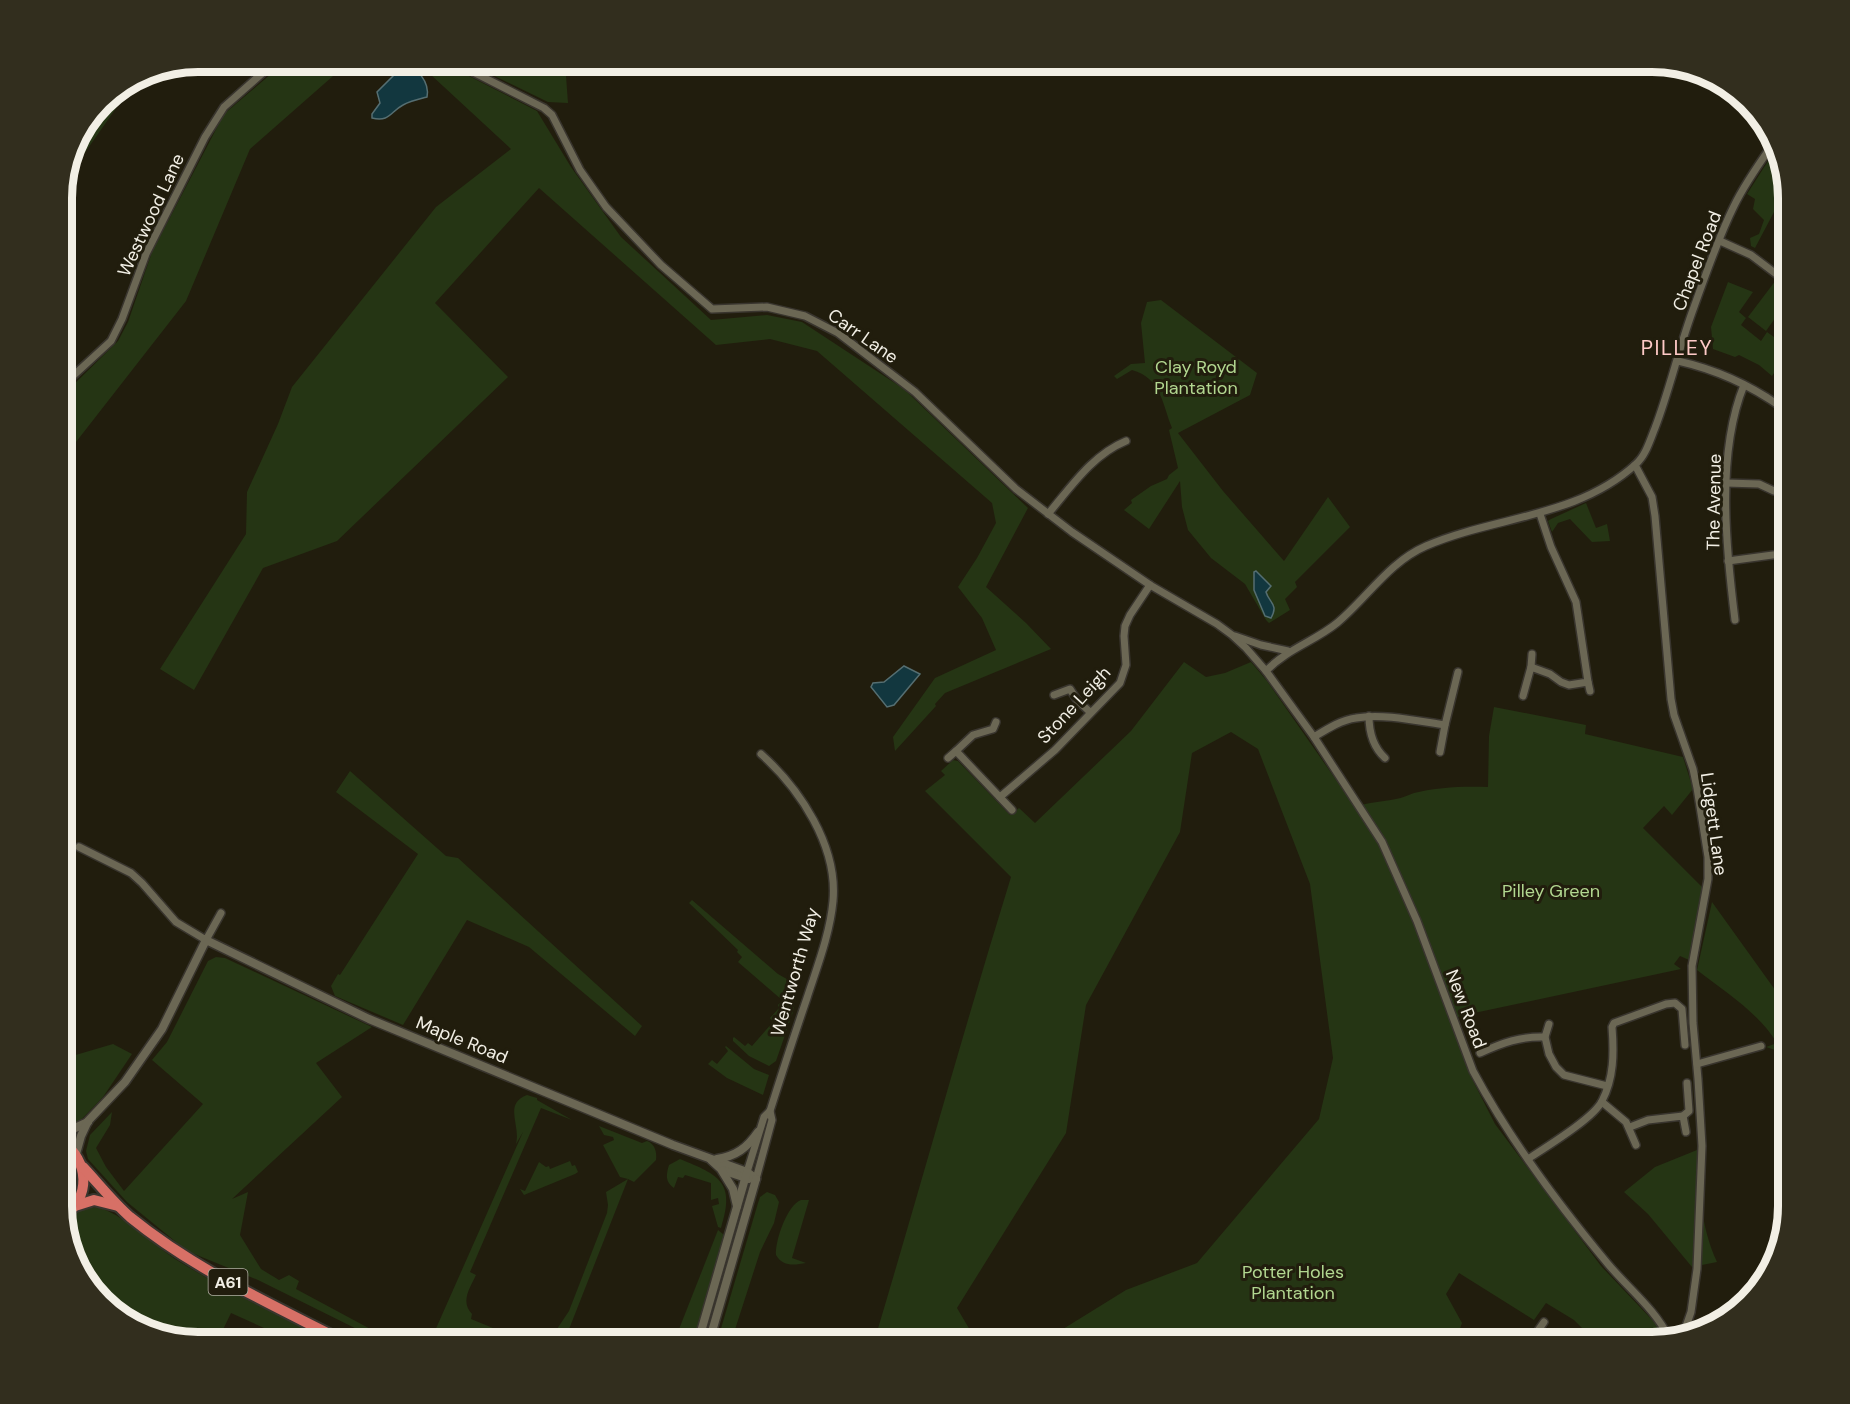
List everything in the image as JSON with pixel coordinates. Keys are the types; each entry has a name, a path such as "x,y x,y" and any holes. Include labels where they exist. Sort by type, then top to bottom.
{"highway":[{"path":"72,1151 82,1167 84,1187 72,1209"},
{"name":"A61","path":"82,1167 120,1207 160,1239 208,1272 325,1332"},
{"name":"A61","path":"75,1206 94,1200 120,1207"}],"street":[{"name":"Westwood Lane","path":"72,377 111,341 122,319 146,254 205,138 224,107 264,72"},
{"name":"Carr Lane","path":"473,72 544,108 552,115 580,170 606,207 661,265 712,309 768,307 805,316 838,333 915,392 1016,489 1072,532 1150,585 1232,635 1288,651"},
{"name":"Chapel Road","path":"1635,465 1641,459 1651,437 1678,361 1693,309 1734,206 1769,151"},
{"path":"1720,241 1751,255 1778,275"},
{"path":"1678,361 1719,373 1778,406"},
{"name":"The Avenue","path":"1735,620 1725,527 1726,483 1731,441 1744,385"},
{"path":"1048,513 1091,463 1113,447 1126,441"},
{"path":"1266,670 1288,651 1323,634 1337,623 1392,569 1413,553 1426,546 1482,528 1540,514 1569,503 1598,489 1635,465"},
{"name":"Lidgett Lane","path":"1635,465 1652,497 1671,699 1695,779 1708,857 1707,894 1692,966 1693,1023 1702,1146 1697,1269 1691,1312 1686,1328"},
{"path":"1726,483 1759,484 1774,491 1778,489"},
{"path":"1540,514 1551,547 1576,602 1590,691"},
{"path":"1728,561 1778,554"},
{"name":"Stone Leigh","path":"1000,797 1055,750 1120,683 1126,665 1125,626 1150,585"},
{"name":"Carr Lane","path":"1232,635 1266,670"},
{"path":"1523,696 1532,654"},
{"path":"1531,667 1569,685 1588,682"},
{"name":"New Road","path":"1266,670 1314,737 1382,842 1417,921 1473,1071 1502,1120 1528,1159 1608,1264 1665,1331"},
{"path":"1440,752 1458,672"},
{"path":"1054,695 1070,688 1077,700 1090,712"},
{"path":"1369,716 1372,741 1378,752 1385,758"},
{"path":"1314,737 1339,723 1369,716 1445,725"},
{"path":"948,758 973,735 993,729 996,722"},
{"path":"956,751 1012,810"},
{"name":"Wentworth Way","path":"701,1332 758,1132 764,1117 770,1111 829,927 833,899 831,872 824,845 814,821 778,771 761,754"},
{"path":"79,847 131,873 176,922 206,940"},
{"path":"76,1154 88,1122 125,1082 162,1029 221,913"},
{"name":"Maple Road","path":"206,940 369,1019 711,1160 721,1161 746,1176"},
{"path":"1528,1159 1588,1116 1602,1102 1612,1076 1612,1027 1614,1023 1666,1004 1675,1003 1682,1009 1685,1046"},
{"path":"1549,1024 1545,1037 1549,1054 1564,1075 1607,1086"},
{"path":"1480,1053 1506,1041 1528,1036 1545,1037"},
{"path":"1697,1064 1761,1046"},
{"path":"1630,1127 1648,1120 1683,1116 1689,1111 1687,1083"},
{"path":"1602,1102 1620,1115 1630,1127 1636,1144"},
{"name":"Wentworth Way","path":"712,1332 772,1120 770,1111"},
{"path":"1683,1116 1686,1132"},
{"path":"72,1129 88,1122"},
{"path":"711,1160 739,1153 746,1148 758,1132"},
{"name":"Maple Road","path":"711,1160 722,1170 756,1179"},
{"path":"722,1170 733,1189 737,1209"},
{"path":"1536,1332 1544,1322"}],"green space":[{"path":"273,72 338,72 250,149 186,301 72,447 72,386 118,341 128,322 152,252 224,114"},
{"path":"428,72 466,72 469,76 537,111 571,167 621,237 711,320 767,315 802,322 904,389 1028,508 986,587 1051,649 945,693 895,751 893,737 935,678 996,650 982,618 958,587 996,523 992,503 817,351 770,339 716,345 539,188 435,303 508,377 337,541 263,568 194,690 160,669 246,534 247,492 292,387 436,207 511,149"},
{"path":"486,72 566,72 568,103 548,102"},
{"path":"125,95 76,165 93,128 103,115"},
{"path":"1771,157 1776,173 1778,215 1774,212 1755,248 1751,246 1750,238 1759,234 1764,220 1753,209 1755,199 1747,194"},
{"path":"1776,280 1778,282 1778,314 1766,331 1748,317"},
{"path":"1728,282 1753,292 1739,312 1746,318 1741,325 1761,341 1767,332 1774,337 1778,332 1778,362 1772,376 1759,365 1739,355 1735,357 1713,349 1711,327"},
{"name":"Clay Royd Plantation","path":"1161,300 1257,373 1250,395 1178,433 1223,491 1284,561 1328,497 1350,527 1295,582 1297,587 1285,599 1290,610 1269,623 1245,584 1211,558 1188,530 1182,507 1180,481 1149,529 1124,510 1132,503 1131,500 1151,486 1167,479 1178,468 1169,430 1172,428 1155,385 1142,374 1132,370 1117,379 1114,376 1131,364 1145,363 1141,323 1147,302"},
{"path":"1586,503 1596,528 1607,524 1610,541 1592,542 1570,519 1558,523 1552,532 1548,521"},
{"path":"1184,662 1206,677 1225,673 1251,662 1267,681 1355,807 1398,799 1432,789 1488,787 1489,736 1494,707 1586,725 1585,734 1683,757 1693,789 1672,815 1664,806 1643,828 1703,888 1689,960 1680,956 1674,964 1681,969 1460,1016 1451,1021 1469,1073 1495,1124 1601,1266 1660,1331 1586,1332 1574,1320 1546,1303 1534,1320 1459,1273 1446,1294 1462,1323 1459,1332 1058,1332 1126,1290 1197,1263 1319,1119 1333,1058 1310,884 1258,749 1231,732 1192,753 1180,832 1086,1005 1066,1133 957,1308 971,1332 877,1332 1011,877 925,791 945,775 941,771 953,760 958,761 1010,815 1019,808 1035,823 1131,731"},
{"path":"350,771 446,856 458,858 642,1026 635,1036 529,947 467,920 403,1025 335,996 331,986 338,974 340,975 418,854 336,792"},
{"path":"692,900 798,989 793,1012 776,1061 769,1066 749,1056 733,1041 733,1038 745,1046 748,1043 752,1046 773,1022 770,1018 779,1008 778,1005 782,1000 738,962 742,957 737,952 738,950 689,903"},
{"path":"1712,902 1778,994 1778,1051 1766,1047 1777,1043 1760,1022 1740,1003 1697,970"},
{"path":"216,957 225,958 372,1027 316,1063 342,1097 232,1199 248,1192 240,1235 261,1269 279,1280 289,1275 299,1281 296,1289 376,1332 363,1332 258,1280 187,1251 127,1202 88,1159 86,1151 90,1135 112,1112 110,1125 96,1148 106,1167 124,1191 203,1104 152,1060 167,1042 208,961"},
{"path":"113,1044 132,1054 103,1097 79,1122 72,1124 72,1056"},
{"path":"726,1046 754,1069 769,1075 763,1095 727,1078 708,1064 712,1060 717,1064 728,1051"},
{"path":"527,1095 537,1098 572,1120 541,1108 470,1272 476,1275 466,1300 472,1314 471,1319 503,1332 434,1332 523,1132 516,1144 514,1109 520,1099"},
{"path":"599,1126 642,1143 650,1142 655,1149 656,1160 634,1182 620,1177 603,1145 614,1140 613,1137 604,1135"},
{"path":"1697,1150 1704,1221 1717,1262 1692,1267 1648,1214 1624,1192 1655,1167"},
{"path":"680,1159 705,1170 721,1182 726,1200 721,1228 718,1227 712,1206 719,1204 718,1198 711,1200 711,1183 685,1175 683,1178 678,1177 674,1188 669,1183 667,1175 669,1165"},
{"path":"570,1161 578,1172 575,1174 524,1195 520,1189 525,1191 539,1162 546,1167 549,1166 550,1169"},
{"path":"628,1179 568,1332 559,1332 557,1329 569,1311 607,1213 606,1192"},
{"path":"767,1192 775,1195 779,1202 774,1223 760,1252 734,1332 720,1332 758,1203 760,1197"},
{"path":"801,1200 809,1200 792,1258 806,1263 789,1264 779,1259 776,1249 787,1216"},
{"path":"96,1207 106,1210 198,1273 311,1332 273,1332 231,1313 222,1332 182,1331 165,1328 135,1315 121,1306 103,1289 89,1269 74,1231 72,1218 78,1211"},
{"path":"718,1230 724,1235 696,1332 678,1332"}],"water":[{"path":"395,72 418,72 427,86 427,97 406,104 383,119 372,118 372,114 380,103 377,92"},
{"path":"1256,571 1271,586 1266,592 1274,607 1271,618 1265,616 1254,590 1254,572"},
{"path":"904,666 920,674 894,705 887,707 871,687 873,683 884,682"}],"district":[{"name":"PILLEY","path":"1677,348"}],"park label":[{"name":"Pilley Green","path":"1551,891"},
{"name":"Potter Holes Plantation","path":"1293,1282"}]}
